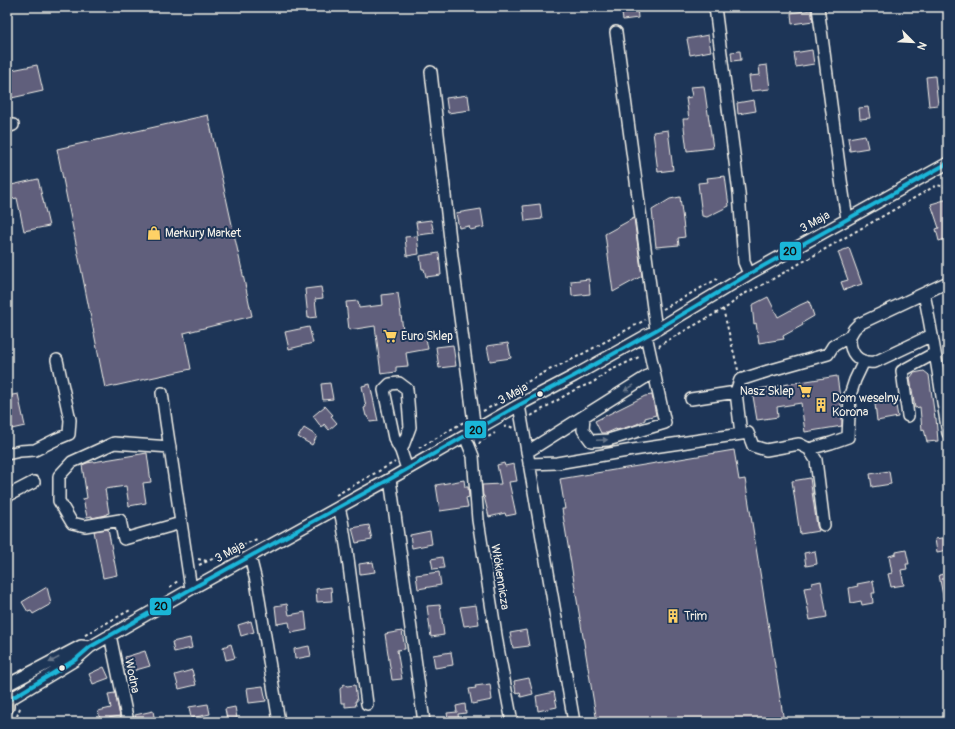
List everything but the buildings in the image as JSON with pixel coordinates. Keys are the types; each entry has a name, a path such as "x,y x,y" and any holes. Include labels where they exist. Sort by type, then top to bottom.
{"main road":[{"path":"7,701 7,707"}],"street":[{"path":"715,7 739,193 744,262 749,274"},
{"path":"818,7 847,219"},
{"path":"584,416 583,430 591,441 608,440 665,423 650,353 651,332 616,32"},
{"path":"431,72 452,257 475,430"},
{"name":"3 Maja","path":"7,701 75,660 90,647 191,588 339,508 519,405 574,376 749,274 948,163"},
{"path":"932,335 875,362 859,359 851,349 849,342 850,336 859,324 948,282"},
{"path":"924,294 948,432"},
{"path":"741,434 736,392 740,380 828,354 833,346 850,336"},
{"path":"908,416 902,371 935,353"},
{"path":"7,454 35,450 69,434 70,420 57,360"},
{"path":"810,449 848,437 850,395 864,361"},
{"path":"527,452 654,372"},
{"path":"402,454 410,427 407,389 399,383 390,384 384,390 394,438 407,469"},
{"path":"690,399 736,392"},
{"path":"162,393 191,588"},
{"path":"519,405 574,722"},
{"path":"529,464 557,463 748,433 753,446 766,450 799,444 810,449 816,460 824,525"},
{"name":"Włókiennicza","path":"465,436 473,456 478,520 496,640 512,722"},
{"path":"170,447 114,443 72,462 59,476 59,501 72,523 84,526 120,520 124,539 181,523"},
{"path":"390,479 424,722"},
{"path":"7,496 34,482"},
{"path":"339,508 347,551 367,704"},
{"path":"250,557 256,581 279,722"},
{"name":"Wodna","path":"110,635 128,722"},
{"name":"3 Maja","path":"7,685 81,646 90,647"}],"path":[{"path":"470,449 477,446 481,441 504,427 509,426 513,428 529,420 532,415 576,389 592,383 609,371 658,349 661,344 729,306 740,296 764,284 937,185 945,187 948,185"},
{"path":"723,309 740,380"},
{"path":"334,496 402,454 473,416"},
{"path":"166,590 180,579 181,573 188,569 208,562 258,538"},
{"path":"82,636 133,608"}],"transit line":[{"name":"20","path":"7,701 75,660 90,647 191,589 656,330 749,274 948,163"}],"place":[{"name":"Merkury Market","path":"154,233"},
{"name":"Euro Sklep","path":"390,336"},
{"name":"Nasz Sklep","path":"805,391"},
{"name":"Dom weselny Korona","path":"821,405"},
{"name":"Trim","path":"673,616"}]}
